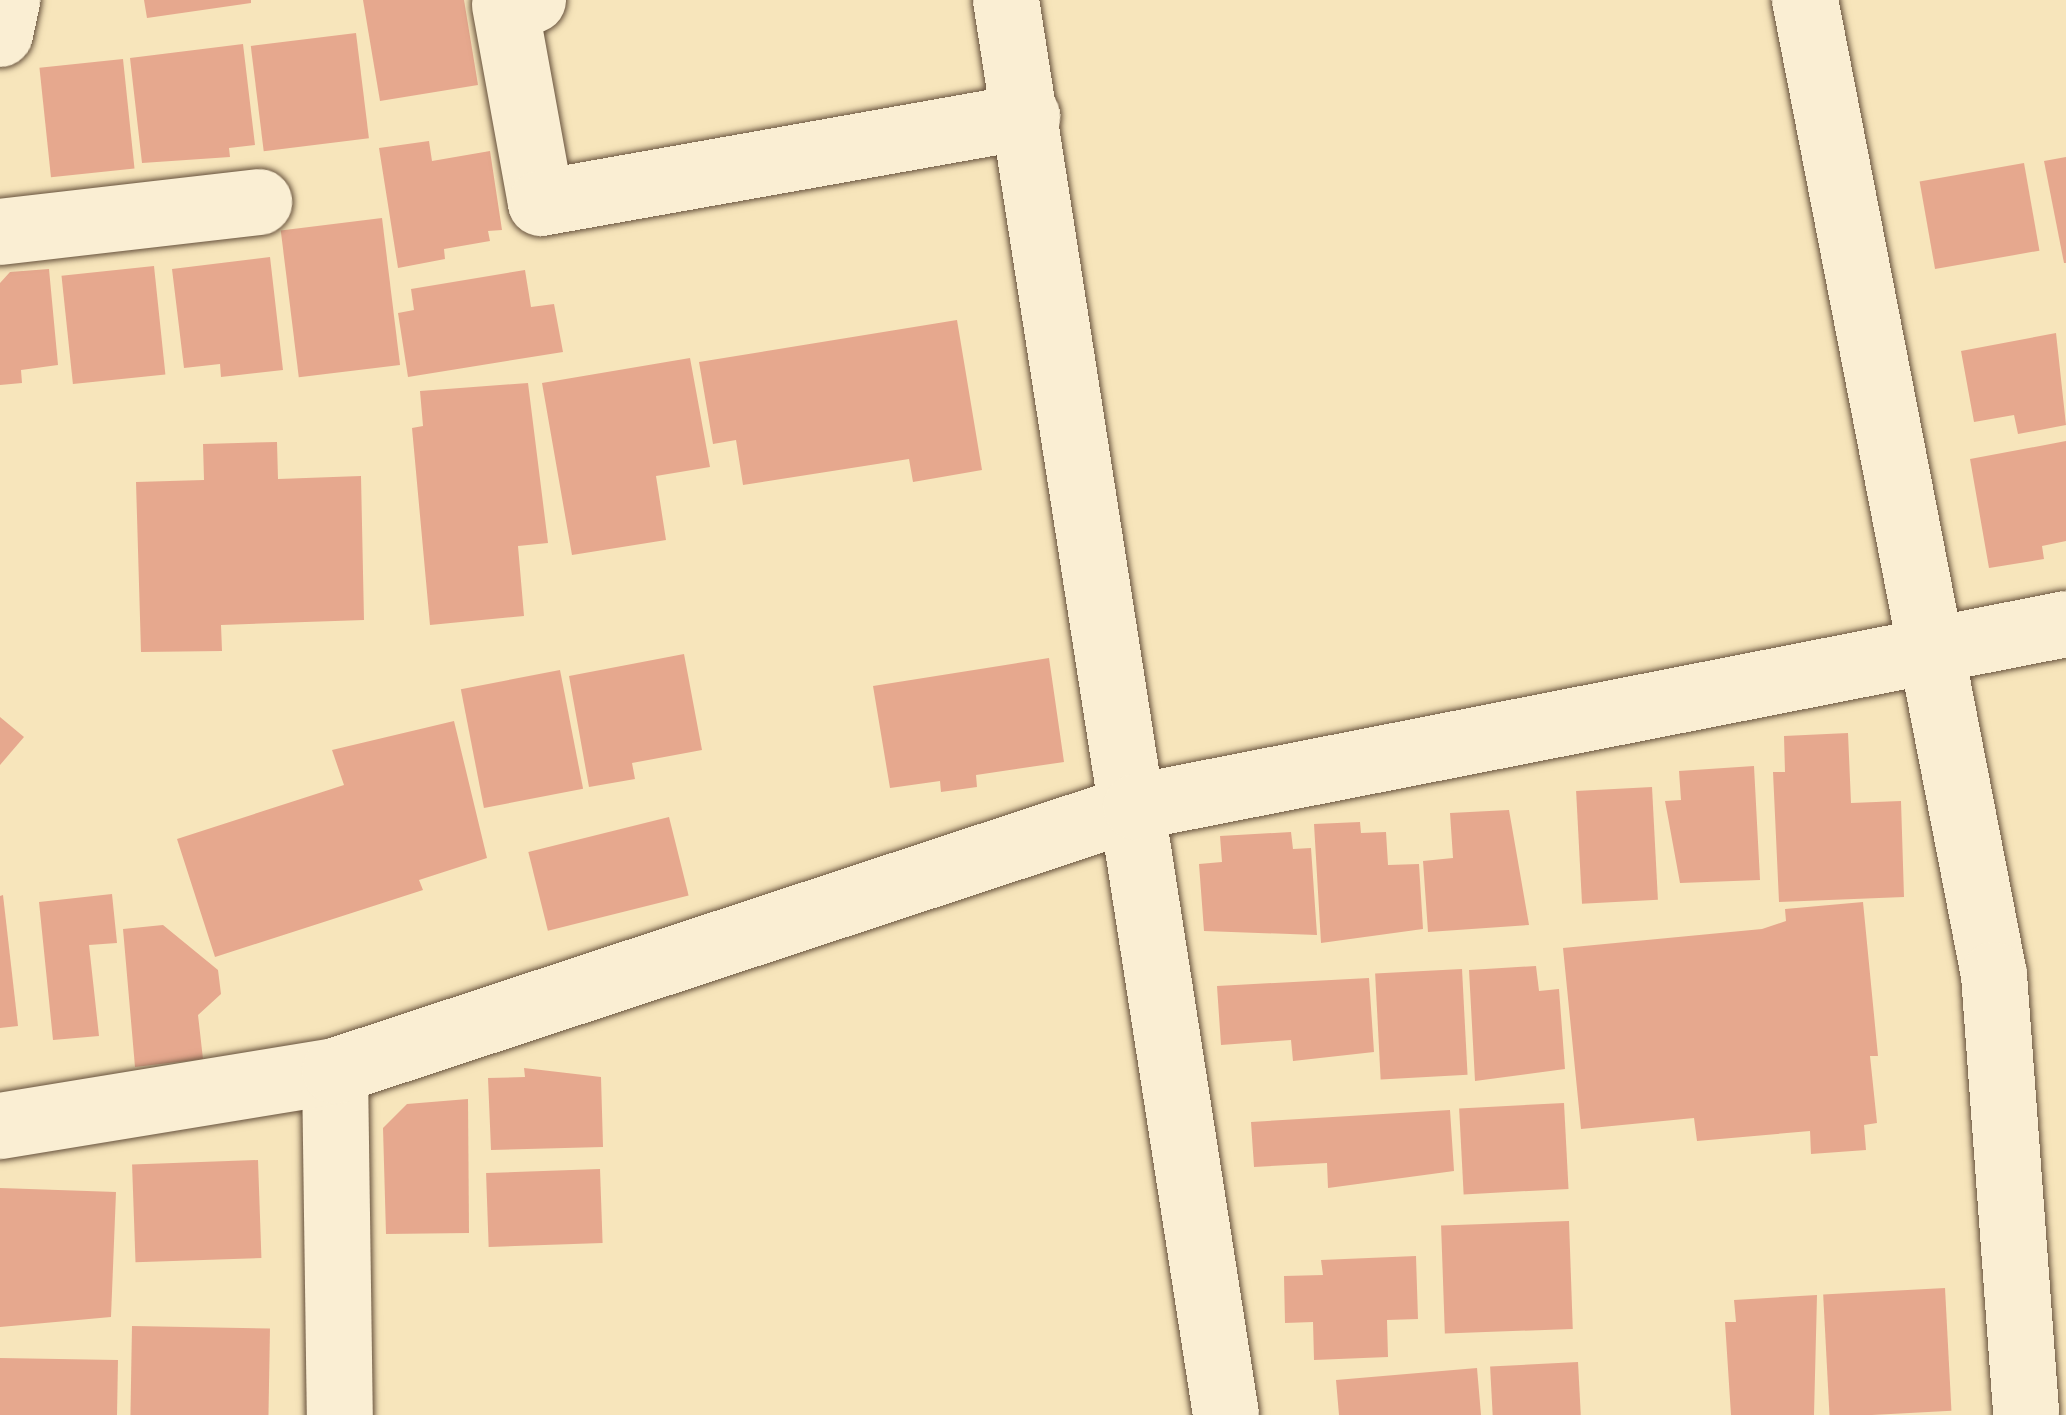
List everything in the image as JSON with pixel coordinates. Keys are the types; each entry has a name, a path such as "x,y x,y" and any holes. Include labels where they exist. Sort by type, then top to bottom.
{"street":[{"path":"0,34 8,0"},
{"path":"533,0 505,5 541,203 1028,116"},
{"path":"1006,0 1136,807 1226,1415"},
{"path":"1805,0 1938,648 1994,975 2026,1415"},
{"path":"0,232 259,202"},
{"path":"0,1126 335,1071 1136,807 2066,624"},
{"path":"335,1071 340,1415"}],"building":[{"path":"144,0 251,0 251,3 147,18"},
{"path":"363,0 464,0 478,85 380,101"},
{"path":"356,33 369,138 264,151 251,46"},
{"path":"243,44 255,145 229,148 230,157 142,163 130,58"},
{"path":"123,59 134,168 51,177 39,68"},
{"path":"429,141 432,161 490,151 502,230 488,231 490,241 444,249 445,259 398,268 379,148"},
{"path":"2066,157 2066,263 2064,263 2044,161"},
{"path":"2024,163 2039,251 1935,269 1920,181"},
{"path":"382,218 400,365 299,377 281,230"},
{"path":"270,257 283,370 221,377 220,364 184,368 172,269"},
{"path":"154,266 165,374 73,384 62,276"},
{"path":"49,269 58,365 21,370 22,383 0,385 0,283 10,272"},
{"path":"525,270 531,307 554,304 563,352 408,377 398,313 414,310 411,289"},
{"path":"957,320 982,470 913,482 909,459 743,485 736,440 713,444 699,362"},
{"path":"2056,333 2066,425 2018,434 2014,415 1974,422 1961,351"},
{"path":"690,358 710,467 656,476 666,540 572,555 542,383"},
{"path":"528,383 548,543 518,546 524,616 430,625 412,428 423,426 420,391"},
{"path":"2066,441 2066,541 2042,546 2044,559 1989,568 1970,459"},
{"path":"277,442 278,479 361,476 364,620 221,625 222,651 141,652 136,482 204,480 203,444"},
{"path":"684,654 702,750 632,763 635,779 589,787 569,676"},
{"path":"1049,658 1064,762 976,775 977,787 941,792 940,781 890,788 873,686"},
{"path":"560,670 583,789 484,808 461,689"},
{"path":"0,717 24,737 0,765"},
{"path":"454,721 487,858 419,880 423,890 215,957 177,839 344,785 332,750"},
{"path":"1848,733 1851,803 1901,801 1904,897 1779,902 1773,772 1785,772 1784,736"},
{"path":"1754,766 1760,880 1680,883 1665,801 1681,800 1679,771"},
{"path":"1652,787 1658,900 1582,904 1576,791"},
{"path":"1509,810 1529,925 1428,932 1423,861 1453,858 1450,813"},
{"path":"669,817 689,896 548,931 528,852"},
{"path":"1360,822 1361,833 1386,832 1388,865 1419,864 1423,929 1321,943 1314,824"},
{"path":"1291,832 1293,849 1311,848 1317,935 1204,931 1199,864 1222,862 1220,836"},
{"path":"112,894 117,943 89,945 99,1036 53,1040 39,902"},
{"path":"0,896 18,1026 0,1028"},
{"path":"1863,902 1878,1056 1870,1056 1877,1123 1864,1125 1866,1150 1811,1154 1810,1131 1697,1141 1694,1118 1581,1129 1563,948 1762,929 1786,921 1785,909"},
{"path":"163,925 218,970 221,994 198,1015 203,1059 135,1067 123,929"},
{"path":"1536,966 1539,991 1559,989 1565,1069 1475,1081 1469,970"},
{"path":"1462,969 1468,1075 1381,1079 1375,974"},
{"path":"1369,978 1374,1052 1293,1061 1291,1040 1221,1045 1217,986"},
{"path":"524,1068 601,1077 603,1147 491,1150 488,1078 525,1077"},
{"path":"468,1099 469,1233 386,1234 383,1128 407,1104"},
{"path":"1564,1103 1569,1189 1464,1194 1459,1108"},
{"path":"1450,1110 1454,1171 1328,1188 1327,1163 1254,1167 1251,1122"},
{"path":"258,1160 261,1258 135,1262 132,1164"},
{"path":"600,1169 603,1243 489,1247 486,1173"},
{"path":"0,1188 116,1192 111,1317 0,1327"},
{"path":"1569,1221 1573,1329 1445,1333 1441,1225"},
{"path":"1416,1256 1418,1319 1387,1320 1388,1357 1314,1360 1313,1322 1285,1323 1284,1276 1323,1275 1321,1260"},
{"path":"1945,1288 1951,1411 1829,1415 1823,1294"},
{"path":"1817,1295 1814,1415 1731,1415 1725,1322 1736,1322 1734,1300"},
{"path":"132,1326 270,1328 268,1415 130,1415"},
{"path":"0,1358 118,1360 117,1415 0,1415"},
{"path":"1578,1362 1581,1415 1493,1415 1490,1367"},
{"path":"1477,1368 1481,1415 1339,1415 1336,1380"}]}
